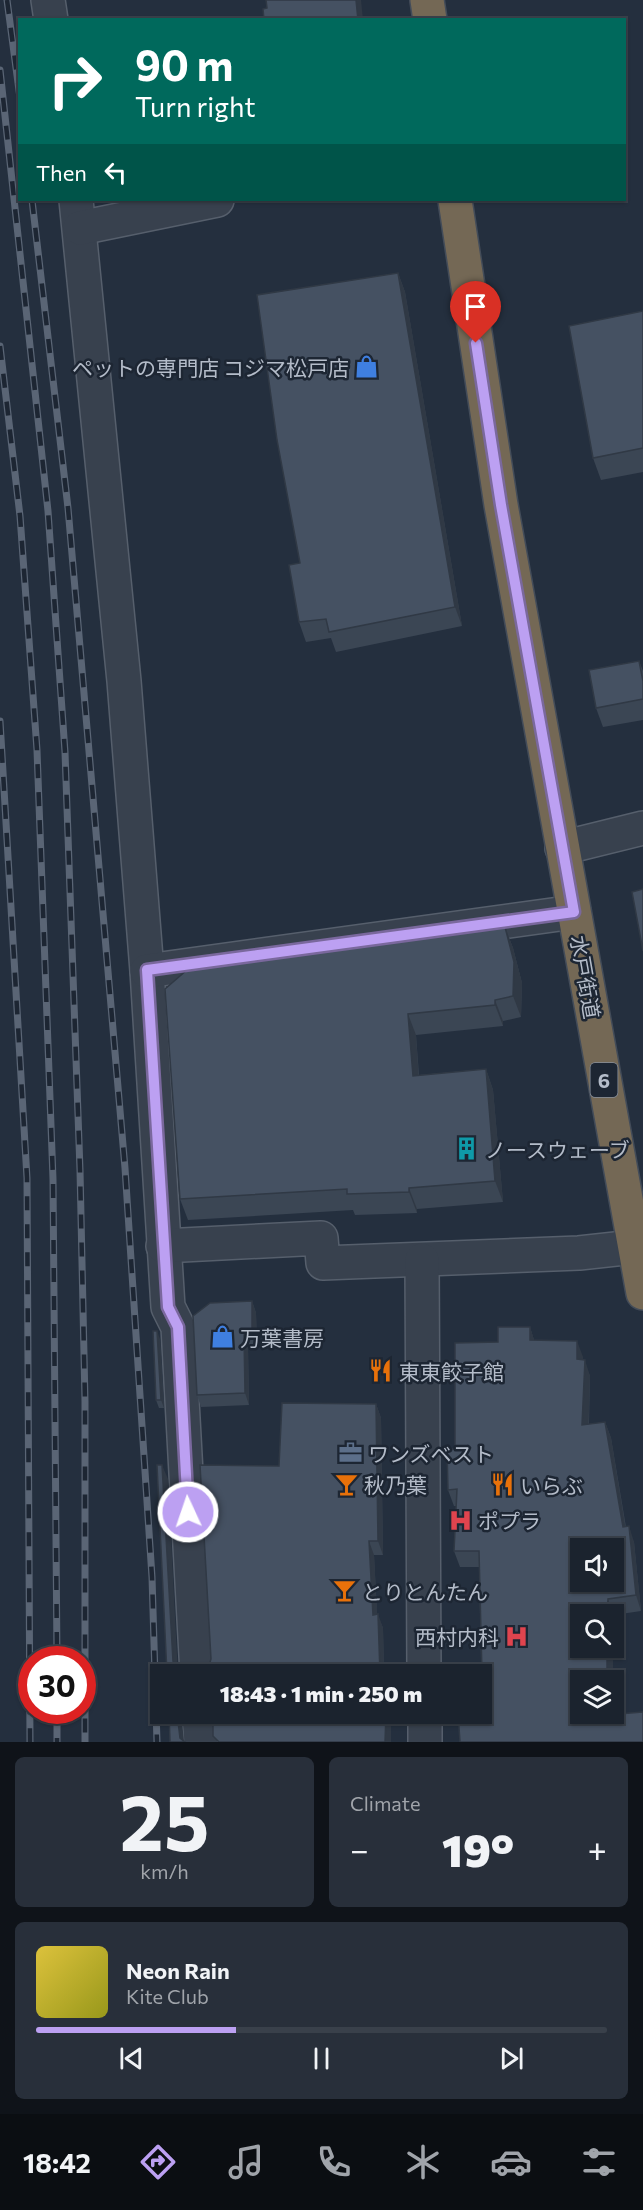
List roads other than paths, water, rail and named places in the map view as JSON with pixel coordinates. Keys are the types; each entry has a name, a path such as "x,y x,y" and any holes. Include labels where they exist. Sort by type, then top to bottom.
{"highway":[{"path":"427,0 430,18"},
{"name":"水戸街道","path":"455,201 501,505 643,1293"}],"street":[{"path":"48,0 51,18"},
{"path":"196,1664 178,1327 168,1307 147,970 124,681 78,214 207,201"},
{"path":"562,848 643,828"},
{"path":"147,970 574,912"},
{"path":"164,1246 321,1238 323,1263 579,1253 634,1247"},
{"path":"422,1260 424,1664"},
{"path":"200,1724 201,1742"},
{"path":"425,1724 425,1742"}],"railway":[{"path":"7,0 18,83"},
{"path":"0,70 48,511 65,752 80,1170 85,1401 85,1742"},
{"path":"32,201 68,508 125,1168 152,1577 157,1742"},
{"path":"0,346 20,516 37,750 53,1179 57,1646"},
{"path":"0,721 27,1178 30,1742"},
{"path":"57,1724 57,1742"}],"place":[{"name":"ペットの専門店 コジマ松戸店","path":"367,367"},
{"name":"ノースウェーブ","path":"467,1149"},
{"name":"万葉書房","path":"222,1337"},
{"name":"東東餃子館","path":"381,1371"},
{"name":"ワンズベスト","path":"350,1453"},
{"name":"秋乃葉","path":"346,1484"},
{"name":"いらぶ","path":"502,1485"},
{"name":"ポプラ","path":"460,1520"},
{"name":"とりとんたん","path":"344,1591"},
{"name":"西村内科","path":"517,1636"}]}
